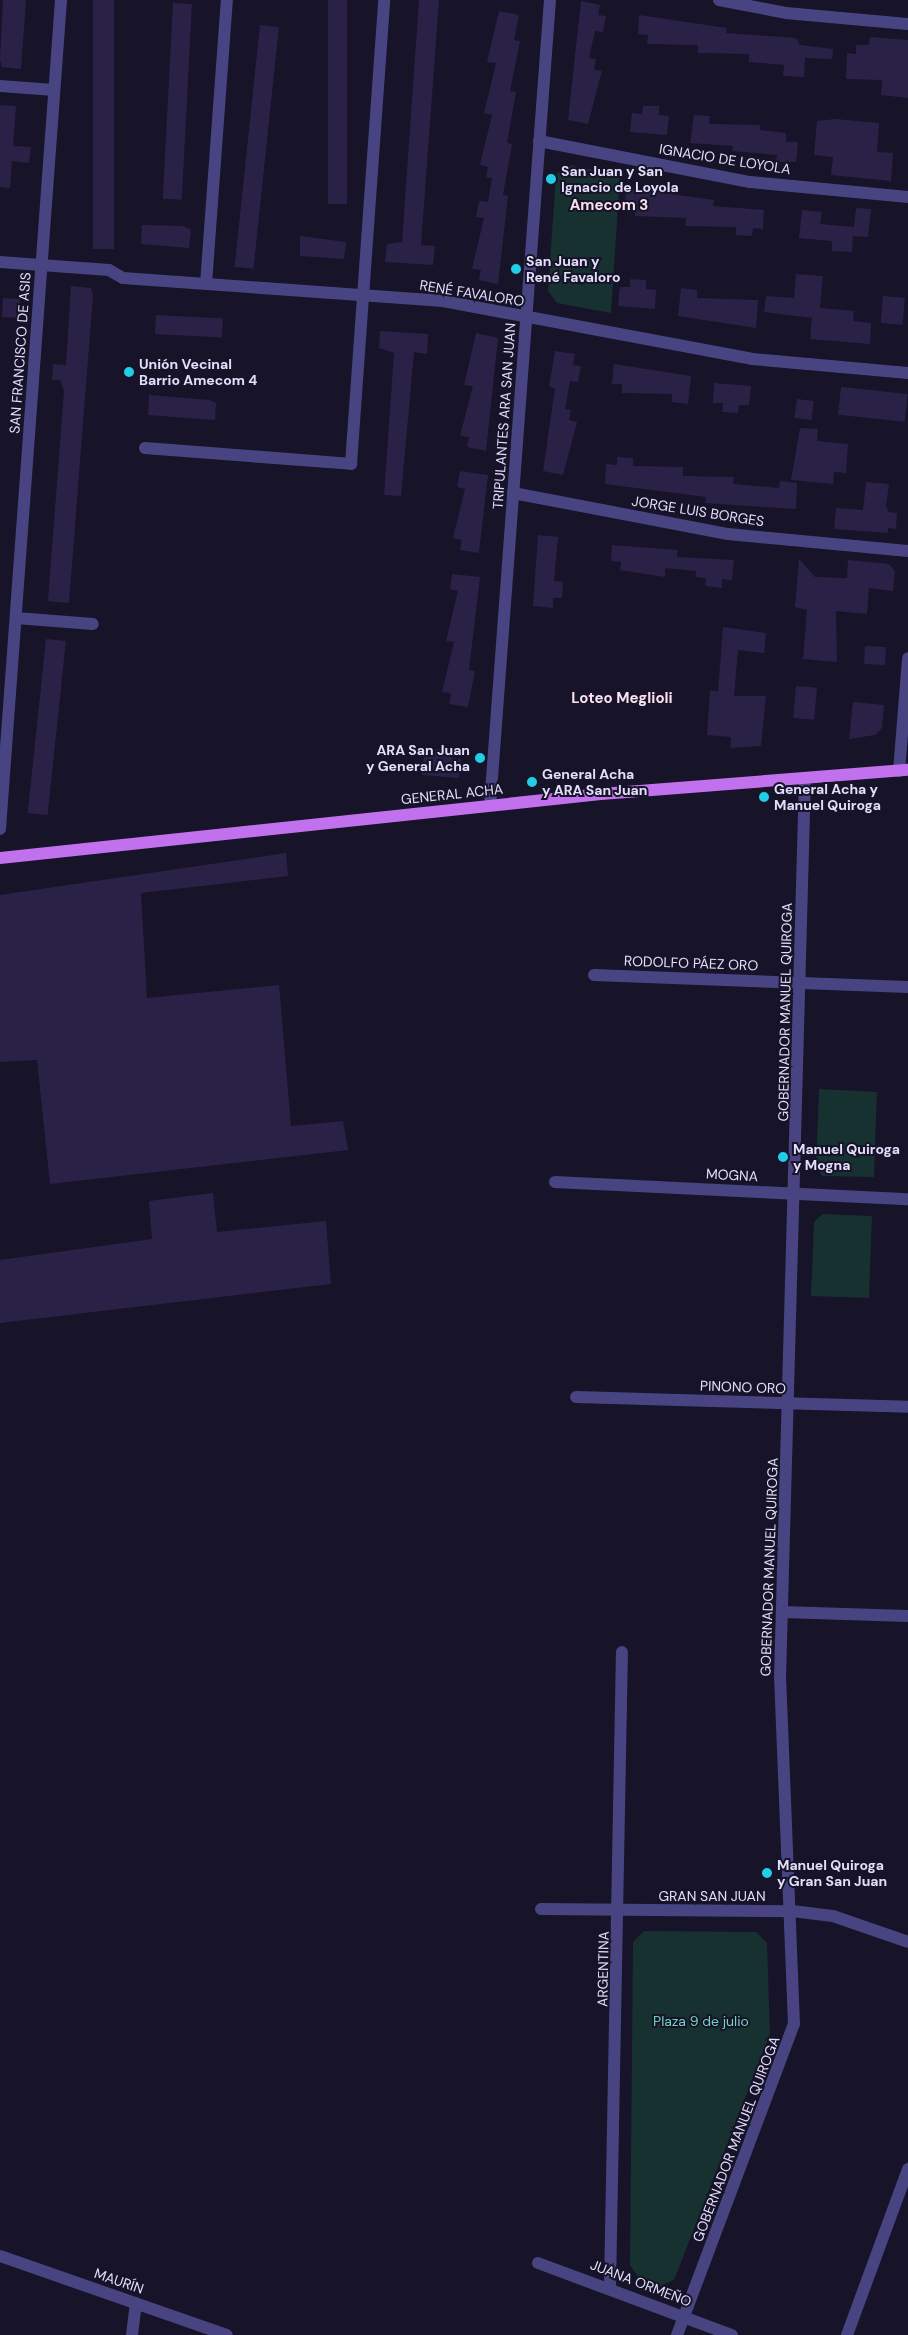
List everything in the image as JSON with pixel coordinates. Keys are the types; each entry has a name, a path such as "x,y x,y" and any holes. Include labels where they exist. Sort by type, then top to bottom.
{"main road":[{"name":"GENERAL ACHA","path":"0,858 490,805 903,771"}],"street":[{"name":"SAN FRANCISCO DE ASIS","path":"0,829 3,742 16,618 61,0"},
{"path":"206,284 227,0"},
{"path":"146,448 351,464 384,0"},
{"name":"TRIPULANTES ARA SAN JUAN","path":"490,805 550,0"},
{"path":"719,0 786,13 908,24"},
{"path":"0,86 54,90"},
{"name":"IGNACIO DE LOYOLA","path":"539,141 750,182 908,197"},
{"name":"RENÉ FAVALORO","path":"0,262 109,270 123,278 443,300 752,359 908,373"},
{"name":"JORGE LUIS BORGES","path":"514,493 728,534 908,551"},
{"path":"16,618 93,624"},
{"path":"903,771 908,658"},
{"name":"GOBERNADOR MANUEL QUIROGA","path":"677,2335 794,2024 792,1911 780,1678 796,1194 805,778"},
{"name":"RODOLFO PÁEZ ORO","path":"594,975 908,987"},
{"name":"MOGNA","path":"556,1182 908,1198"},
{"name":"PINONO ORO","path":"576,1397 908,1408"},
{"path":"782,1612 908,1616"},
{"name":"ARGENTINA","path":"610,2286 619,1911 622,1652"},
{"name":"GRAN SAN JUAN","path":"541,1909 792,1911 833,1916 908,1942"},
{"path":"847,2335 908,2169"},
{"name":"MAURÍN","path":"0,2256 227,2335"},
{"name":"JUANA ORMEÑO","path":"538,2263 610,2286 732,2335"},
{"path":"132,2335 136,2303"}],"green space":[{"path":"568,165 620,175 611,313 557,303 548,291 556,174"},
{"path":"819,1089 877,1092 874,1177 822,1176 816,1166"},
{"path":"823,1214 872,1216 869,1298 811,1296 814,1222"},
{"name":"Plaza 9 de julio","path":"644,1931 756,1932 767,1943 770,2034 674,2280 660,2286 638,2277 630,2265 633,1942"}],"building":[{"path":"3,0 26,0 21,69 2,67 0,60"},
{"path":"93,0 114,0 114,249 93,249"},
{"path":"328,0 347,0 347,204 328,204"},
{"path":"419,0 439,0 421,245 435,246 433,265 385,262 387,244 402,242"},
{"path":"581,1 600,5 598,15 606,16 603,32 595,31 589,58 596,59 594,70 602,71 588,124 568,120"},
{"path":"173,3 192,4 182,200 163,199"},
{"path":"499,11 519,15 514,40 520,41 510,91 516,92 507,143 512,144 503,195 508,196 498,284 479,280 481,270 472,269 484,218 476,217 479,201 488,202 492,178 486,177 488,167 480,165 492,115 484,113 496,63 487,62"},
{"path":"639,15 727,28 726,33 796,38 800,45 833,49 832,59 805,58 804,77 783,76 784,65 749,62 749,54 698,53 698,45 647,44 648,35 638,34"},
{"path":"260,25 279,27 253,269 235,267"},
{"path":"870,37 908,40 908,98 881,95 882,80 846,79 847,53 856,54 856,45 869,45"},
{"path":"0,105 16,106 13,146 31,147 29,163 12,161 10,188 0,187"},
{"path":"643,106 659,106 659,115 669,116 667,135 630,132 632,113 642,114"},
{"path":"694,115 710,116 709,124 760,125 760,130 786,133 786,142 798,142 796,162 776,162 777,155 732,151 733,146 690,143"},
{"path":"836,119 879,123 877,152 893,153 891,181 831,175 833,157 814,155 817,121"},
{"path":"626,188 714,200 713,206 764,210 763,229 753,228 752,236 736,235 736,227 685,226 686,218 635,216 635,208 625,207"},
{"path":"856,208 871,209 868,237 853,236 852,252 832,251 832,241 799,238 802,210 822,212 820,224 854,227"},
{"path":"142,225 183,226 191,230 189,248 141,244"},
{"path":"300,236 346,242 344,259 300,256"},
{"path":"796,274 823,276 820,308 854,311 853,321 871,323 870,344 810,339 812,318 764,312 766,296 794,298"},
{"path":"630,279 646,280 646,289 656,290 655,309 618,306 620,287 630,287"},
{"path":"71,286 91,288 93,295 69,603 48,601 64,391 60,380 52,380 53,364 66,365"},
{"path":"681,288 697,290 697,298 758,300 756,328 678,316"},
{"path":"883,296 905,298 903,325 881,323"},
{"path":"3,298 20,299 19,318 2,317"},
{"path":"156,315 223,319 222,337 155,334"},
{"path":"380,331 428,334 427,354 414,352 401,496 384,495 394,353 379,348"},
{"path":"476,333 498,338 486,451 467,447 469,437 460,436 473,386 464,385"},
{"path":"555,351 575,354 573,365 581,366 578,382 570,381 565,409 571,410 569,420 577,422 563,475 543,471 555,388 549,387"},
{"path":"614,364 691,376 688,404 672,402 672,394 622,393 622,384 612,384"},
{"path":"714,383 751,386 749,405 739,405 738,413 722,412 723,403 713,403"},
{"path":"841,387 908,394 905,422 838,415"},
{"path":"149,395 209,400 216,403 215,420 148,415"},
{"path":"797,399 814,401 812,420 795,418"},
{"path":"800,428 818,429 817,441 848,444 846,473 834,472 833,484 791,480"},
{"path":"617,457 633,458 633,466 683,467 683,476 734,477 733,484 779,488 780,481 797,483 796,509 705,503 706,497 605,484 606,464 617,465"},
{"path":"460,471 488,475 479,553 460,550 462,540 453,538 465,489 457,487"},
{"path":"866,482 889,484 886,506 889,512 897,513 896,529 888,528 888,533 834,529 836,508 863,510"},
{"path":"538,535 558,537 554,581 563,582 562,598 553,598 553,608 533,606"},
{"path":"612,545 677,550 677,557 734,560 732,580 722,579 722,588 705,586 706,578 696,577 696,571 665,568 665,577 620,570 621,562 611,561"},
{"path":"799,559 815,577 847,578 848,560 889,564 895,571 893,591 869,588 867,614 836,611 837,662 803,659 807,610 795,607"},
{"path":"452,574 480,577 469,670 475,671 468,707 449,704 451,693 442,692 454,642 446,641 458,591 450,589"},
{"path":"723,627 766,633 764,653 738,650 734,696 766,696 761,746 730,748 731,737 707,735 710,691 718,691"},
{"path":"46,639 66,641 48,815 28,813"},
{"path":"865,646 886,647 885,665 864,664"},
{"path":"796,686 817,688 814,720 793,718"},
{"path":"853,702 884,705 882,728 875,735 849,739"},
{"path":"435,749 451,750 451,758 461,759 459,778 422,775 424,756 434,757"},
{"path":"286,853 288,876 141,893 147,998 279,985 291,1126 343,1121 348,1150 50,1184 37,1060 0,1062 0,895"},
{"path":"213,1193 217,1232 326,1221 331,1284 0,1323 0,1260 152,1239 149,1201"}],"place":[{"name":"San Juan y San Ignacio de Loyola","path":"551,179"},
{"name":"San Juan y René Favaloro","path":"516,269"},
{"name":"Unión Vecinal Barrio Amecom 4","path":"129,372"},
{"name":"ARA San Juan y General Acha","path":"480,758"},
{"name":"General Acha y ARA San Juan","path":"532,782"},
{"name":"General Acha y Manuel Quiroga","path":"764,797"},
{"name":"Manuel Quiroga y Mogna","path":"783,1157"},
{"name":"Manuel Quiroga y Gran San Juan","path":"767,1873"}],"district":[{"name":"Amecom 3","path":"609,206"},
{"name":"Loteo Meglioli","path":"622,699"}]}
